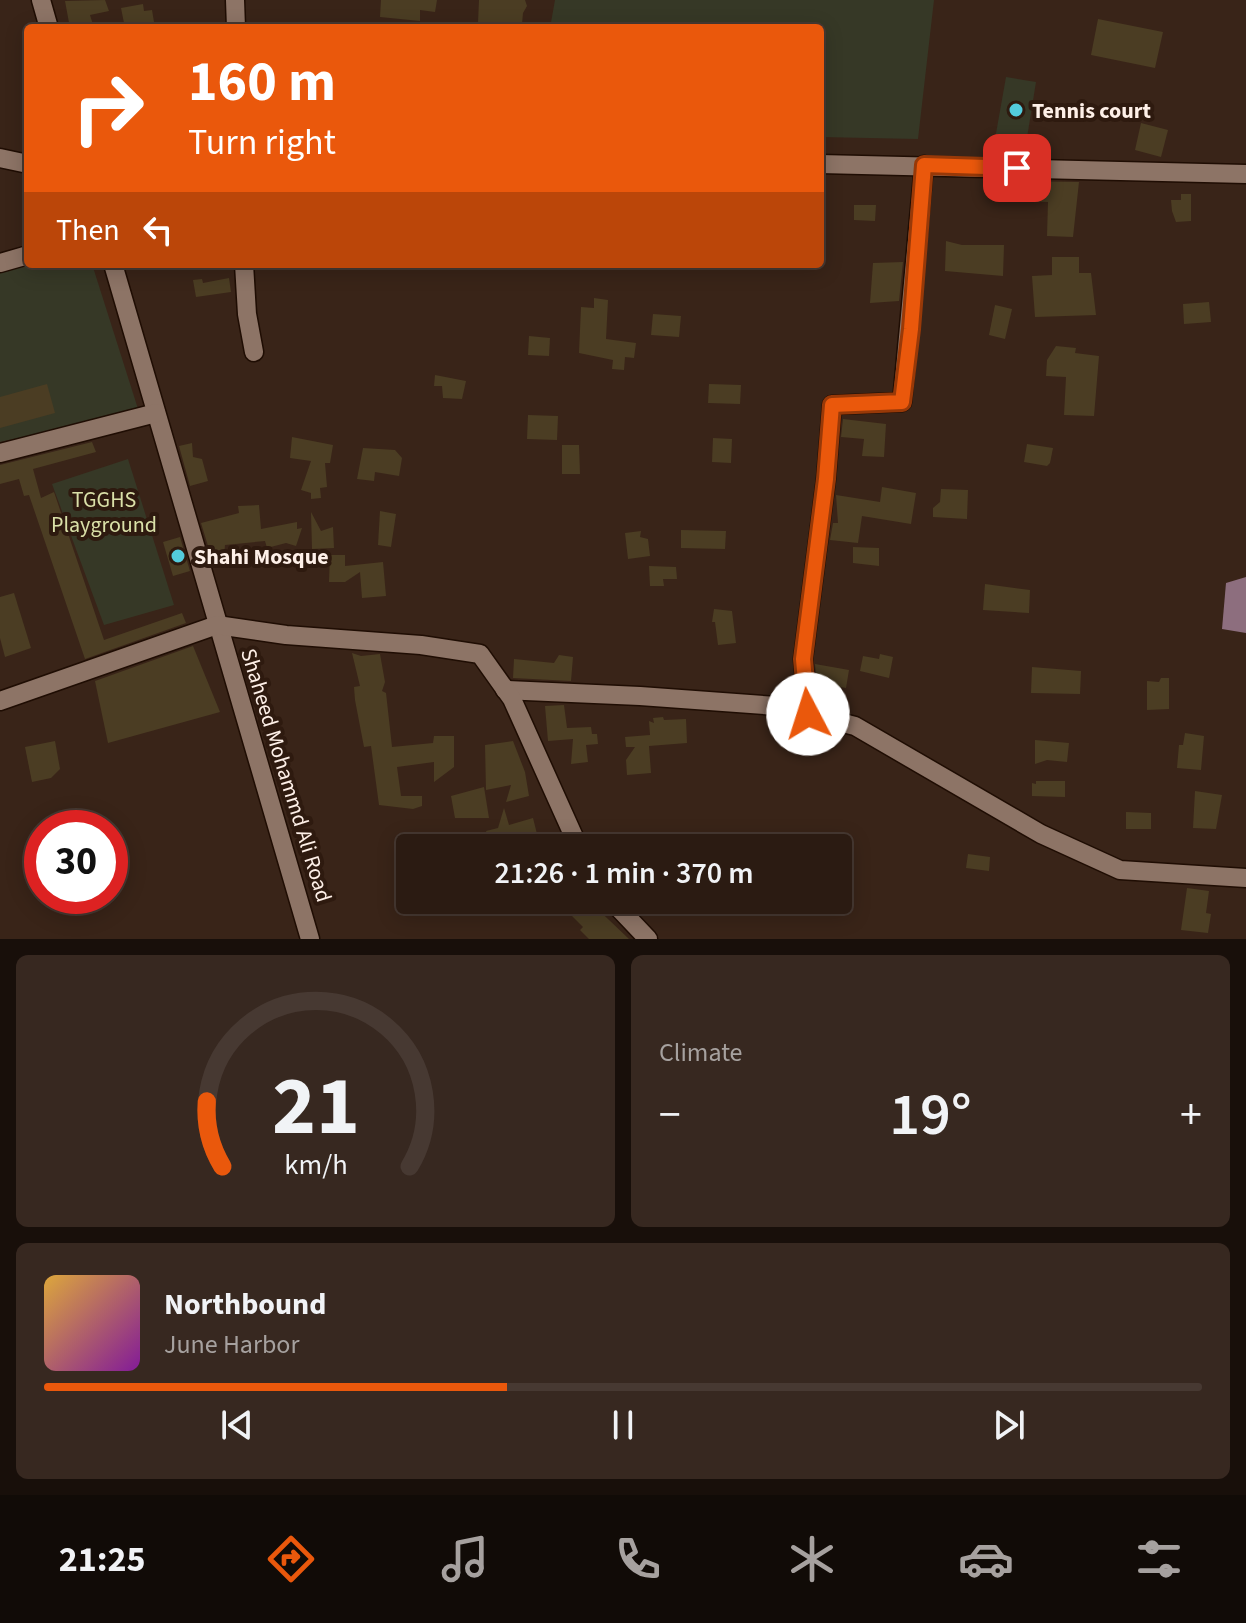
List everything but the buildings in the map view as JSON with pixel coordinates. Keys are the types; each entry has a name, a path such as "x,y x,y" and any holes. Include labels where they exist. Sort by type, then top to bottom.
{"street":[{"path":"41,0 48,24"},
{"path":"235,0 236,24"},
{"path":"0,158 24,163"},
{"path":"824,164 1246,174"},
{"path":"808,714 803,659 826,479 832,405 902,402 924,165"},
{"path":"0,263 24,256"},
{"name":"Shaheed Mohammd Ali Road","path":"114,268 310,939"},
{"path":"244,268 249,334 254,352"},
{"path":"0,453 156,413"},
{"path":"0,701 217,625 286,635 421,645 480,654 505,690 572,834"},
{"path":"505,690 777,706 855,726 1041,834 1120,870 1246,878"},
{"path":"624,914 648,939"}],"green space":[{"path":"555,0 934,0 918,139 824,137 824,24 551,24"},
{"name":"Tennis court","path":"1006,77 1036,82 1026,144 995,139"},
{"path":"24,265 24,268 93,268 139,412 0,442 0,270"},
{"name":"TGGHS Playground","path":"128,459 174,605 104,625 52,484"}],"shaded area":[{"path":"1246,577 1246,633 1222,629 1226,583"}],"place":[{"name":"Tennis court","path":"1016,110"},
{"name":"Shahi Mosque","path":"178,556"}],"route":[{"path":"808,714 803,659 826,479 832,405 902,402 924,165 1017,168"}]}
